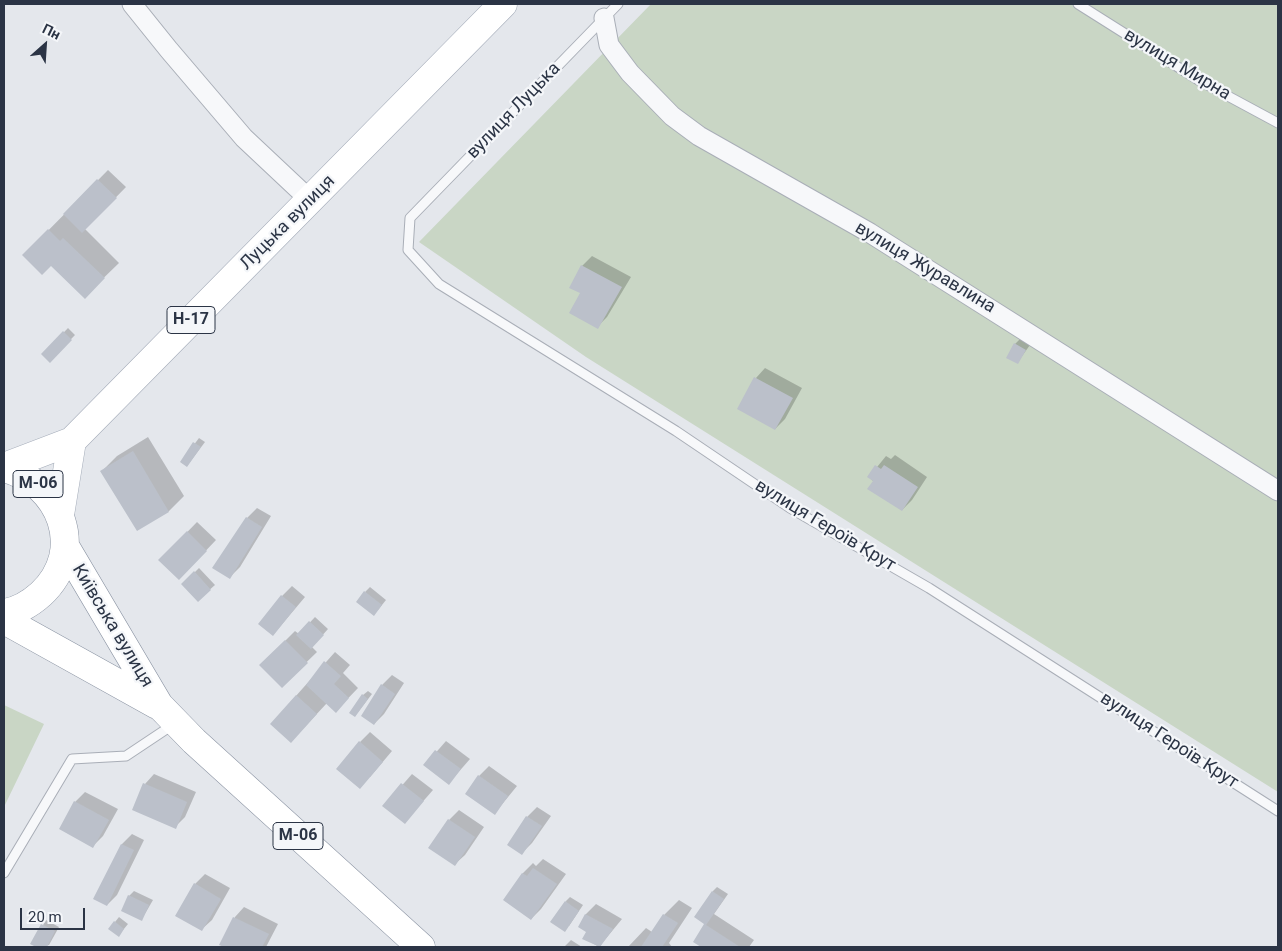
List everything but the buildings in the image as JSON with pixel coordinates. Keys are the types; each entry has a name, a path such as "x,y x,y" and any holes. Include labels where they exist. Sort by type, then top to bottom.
{"main road":[{"name":"Луцька вулиця","path":"4,467 72,441 503,4"},
{"path":"60,515 72,441"},
{"name":"М-06","path":"4,467 24,475 43,489 60,515 64,546"},
{"path":"4,613 22,607 46,589 62,562 64,546"},
{"name":"Київська вулиця","path":"64,546 167,714"},
{"name":"Київська вулиця","path":"4,620 167,714 421,947"}],"street":[{"path":"132,4 168,50 244,138 310,200"},
{"name":"вулиця Журавлина","path":"604,18 609,45 630,73 672,116 699,136 870,233 1278,491"}],"lane":[{"name":"вулиця Луцька","path":"410,218 618,4"},
{"name":"вулиця Мирна","path":"1078,4 1200,81 1278,123"},
{"name":"вулиця Героїв Крут","path":"410,218 408,250 439,284 676,431 790,508 929,588 1278,811"},
{"path":"4,873 72,759 126,756 167,714"}],"green space":[{"path":"651,4 1278,4 1278,792 586,357 419,242"},
{"path":"4,705 44,724 4,807"}]}
